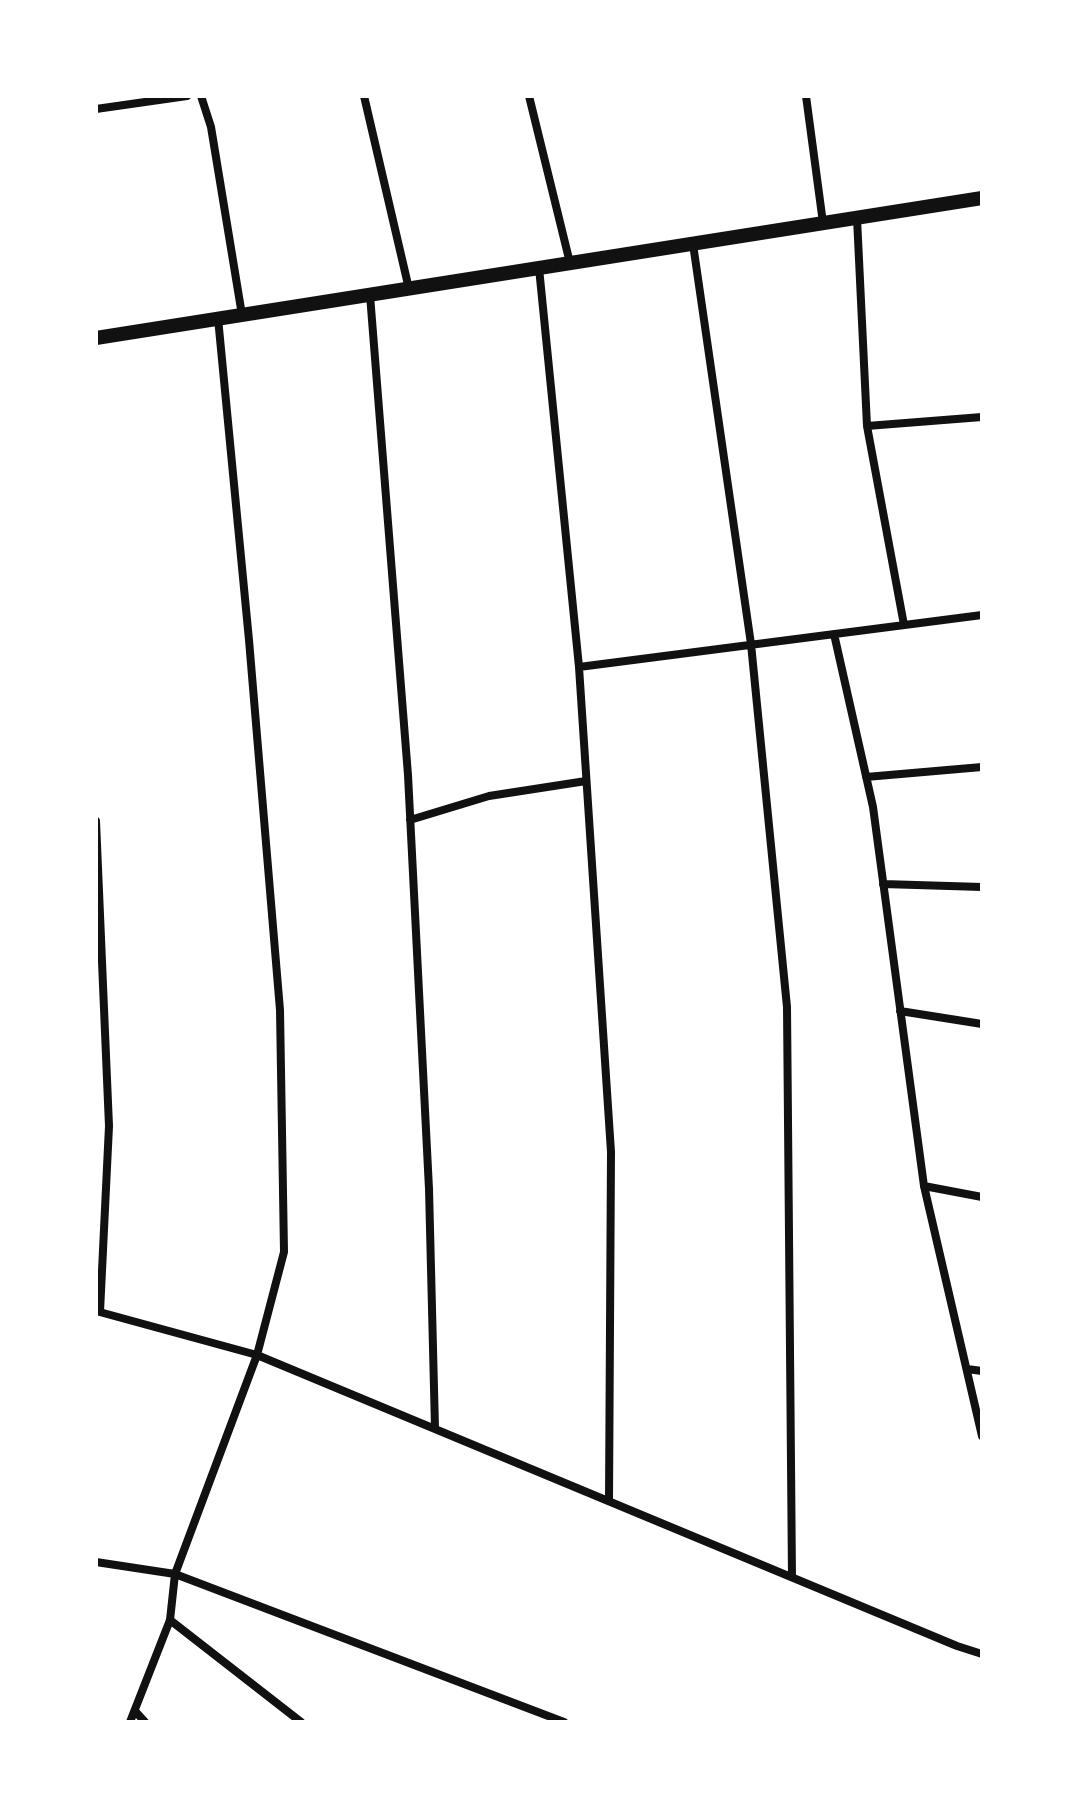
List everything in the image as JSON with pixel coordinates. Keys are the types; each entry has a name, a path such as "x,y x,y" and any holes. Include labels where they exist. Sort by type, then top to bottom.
{"street":[{"path":"96,109 187,96"},
{"path":"201,96 211,127 242,315"},
{"path":"364,96 409,289"},
{"path":"529,96 570,263"},
{"path":"806,96 823,223"},
{"path":"96,338 982,198"},
{"path":"857,218 867,426 904,625"},
{"path":"693,244 751,644 787,1007 792,1577"},
{"path":"539,268 579,667 611,1152 609,1501"},
{"path":"370,295 410,820 429,1189 435,1428"},
{"path":"130,1722 170,1620 175,1574 257,1355 284,1252 280,1010 218,318"},
{"path":"867,426 982,417"},
{"path":"579,667 982,615"},
{"path":"834,634 866,777 924,1186 982,1436"},
{"path":"866,777 982,767"},
{"path":"410,820 489,796 586,781"},
{"path":"96,821 108,1110 98,1311 257,1355 982,1654"},
{"path":"883,884 982,887"},
{"path":"900,1011 982,1024"},
{"path":"96,1109 108,1110"},
{"path":"924,1186 982,1197"},
{"path":"967,1369 982,1371"},
{"path":"96,1562 175,1574 564,1722"},
{"path":"170,1620 301,1722"},
{"path":"135,1711 145,1722"}]}
